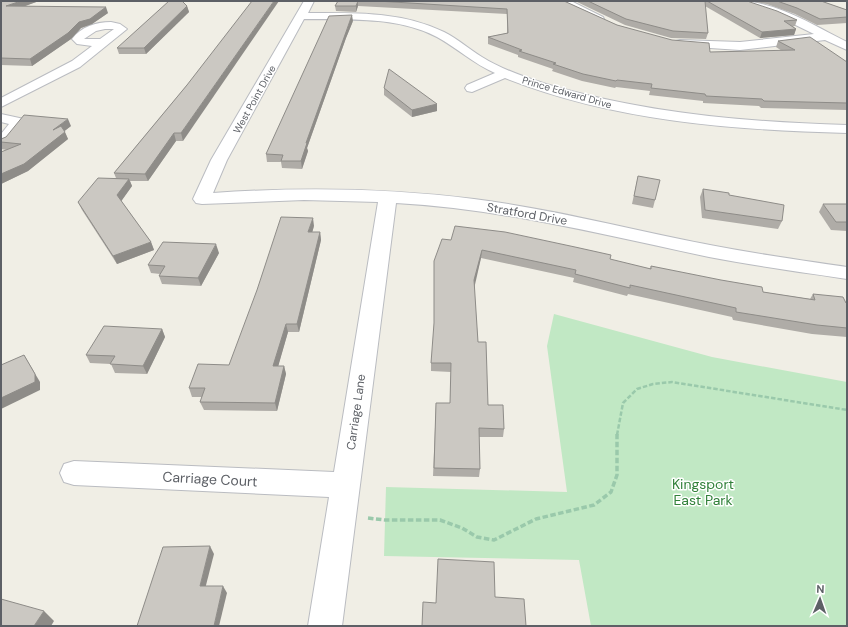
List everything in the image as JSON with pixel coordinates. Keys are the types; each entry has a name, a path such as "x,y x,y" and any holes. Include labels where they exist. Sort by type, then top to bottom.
{"street":[{"name":"West Point Drive","path":"202,199 219,160 309,1"},
{"path":"563,1 608,23"},
{"path":"743,1 779,14 847,46"},
{"name":"Prince Edward Drive","path":"300,16 374,18 409,23 437,32 479,60 506,73 538,85 616,106 684,118 766,127 847,129"},
{"path":"671,42 740,46 828,36"},
{"path":"1,103 76,64 102,43"},
{"path":"472,88 506,73"},
{"path":"1,118 19,122 4,140 1,141"},
{"name":"Stratford Drive","path":"202,199 259,195 388,197 434,200 508,209 712,251 847,273"},
{"name":"Carriage Lane","path":"325,626 388,197"},
{"name":"Carriage Court","path":"74,473 346,485"}],"path":[{"path":"341,515 385,520 440,520 462,528 477,537 494,540 536,519 594,505 611,492 617,476 617,430 623,402 637,389 653,384 672,382 847,410"}],"green space":[{"name":"Kingsport East Park","path":"554,314 712,357 847,382 847,626 591,626 579,560 384,556 386,487 567,492 547,346"}],"building":[{"path":"1,1 21,1 6,6 106,7 90,19 79,22 68,33 30,59 1,58"},
{"path":"169,1 182,1 187,6 144,48 117,48"},
{"path":"252,1 274,1 181,133 174,133 145,174 114,173 187,85"},
{"path":"338,1 358,1 356,6 335,6"},
{"path":"377,1 564,1 617,25 672,40 709,43 710,52 795,50 778,41 810,37 847,62 847,103 764,101 762,99 706,96 705,94 651,88 652,84 616,81 583,74 553,64 556,63 519,51 522,50 488,37 508,33 507,9"},
{"path":"588,1 705,1 708,33 673,31 626,19"},
{"path":"707,1 747,1 777,11 797,20 784,21 796,29 762,32"},
{"path":"777,1 821,1 847,10 847,17 820,19 797,8"},
{"path":"352,15 306,143 301,161 281,161 283,155 266,154 329,16"},
{"path":"389,69 437,104 412,110 384,88"},
{"path":"24,115 68,119 53,130 61,126 65,132 24,164 1,174 1,152 21,144 1,142 1,139 6,137"},
{"path":"638,176 660,180 655,200 634,196"},
{"path":"98,178 129,179 117,195 151,242 113,256 78,202"},
{"path":"703,189 784,205 782,221 705,210"},
{"path":"823,204 847,204 847,222 836,222"},
{"path":"281,217 313,218 308,232 320,232 297,324 286,324 273,366 284,366 275,403 200,402 205,388 189,388 198,364 229,365 257,290"},
{"path":"455,226 505,232 575,247 611,255 610,259 651,269 651,266 762,287 763,292 815,300 813,294 843,297 847,303 847,328 817,325 736,312 736,308 630,285 630,288 575,274 576,270 482,250 474,280 478,342 486,342 488,405 503,405 504,429 479,428 480,469 434,468 436,403 450,403 451,363 431,363 434,323 434,261 442,239 451,240"},
{"path":"163,242 216,244 198,278 159,276 165,266 148,265"},
{"path":"104,326 162,329 143,366 110,364 115,356 86,355"},
{"path":"24,355 35,374 35,382 1,398 1,365"},
{"path":"210,546 200,586 223,586 214,626 137,626 163,547"},
{"path":"438,559 494,562 495,597 524,599 526,626 422,626 423,602 436,603"},
{"path":"1,599 44,611 34,626 1,626"}]}
